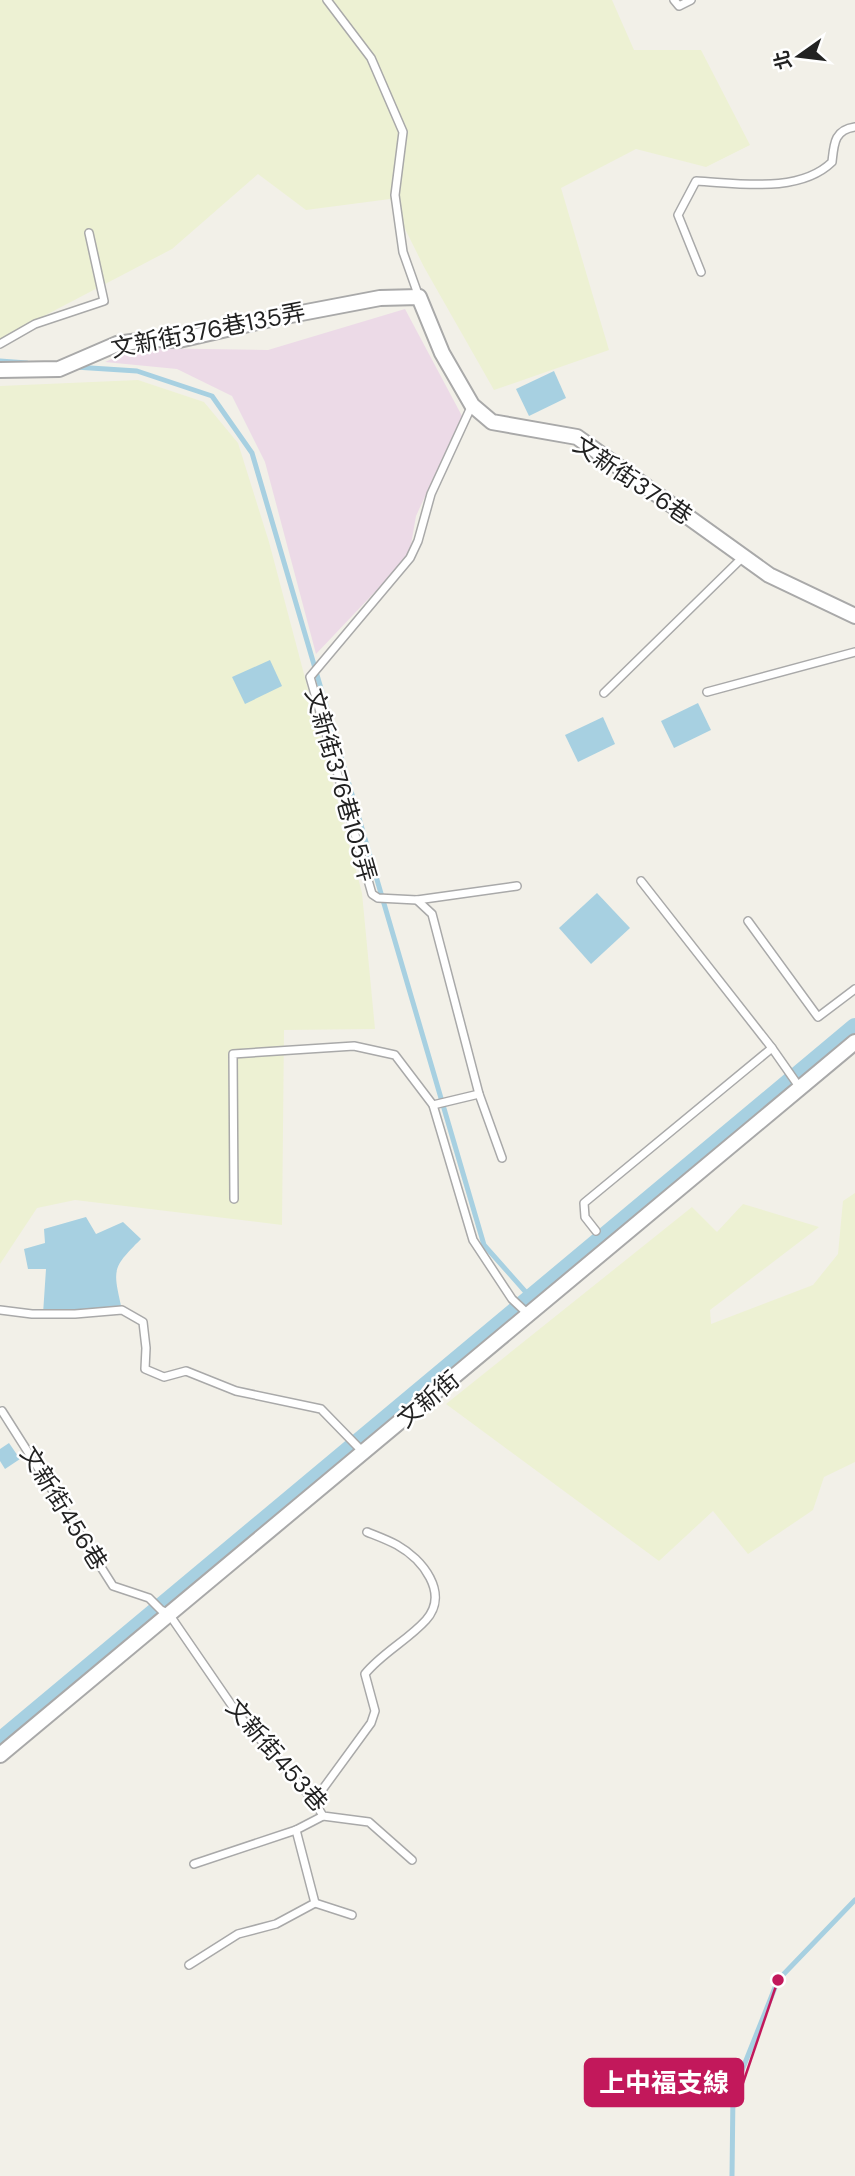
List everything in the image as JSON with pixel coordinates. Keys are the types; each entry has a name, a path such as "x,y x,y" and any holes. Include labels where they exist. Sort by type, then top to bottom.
{"street":[{"name":"文新街376巷135弄","path":"0,370 59,369 117,344 153,339 179,340 275,317 367,300 419,297"},
{"name":"文新街376巷","path":"419,297 443,353 472,405 492,422 577,437 769,575 855,616"},
{"name":"文新街","path":"0,1755 165,1612 362,1450 524,1311 797,1084 855,1042"}],"lane":[{"path":"327,0 371,58 403,132 395,195 404,252 419,297"},
{"path":"674,0 678,6 691,0"},
{"path":"701,272 678,215 696,181 778,186 824,170 832,162 834,141 840,132 855,127"},
{"path":"0,344 35,324 104,301 89,233"},
{"name":"文新街376巷105弄","path":"472,405 431,494 418,541 410,558 311,675 372,894 378,898 417,900 517,886"},
{"path":"604,693 743,556"},
{"path":"707,692 855,652"},
{"path":"641,881 772,1048 797,1084"},
{"path":"417,900 432,914 479,1094 502,1158"},
{"path":"748,921 818,1017 855,989"},
{"path":"234,1199 233,1054 354,1046 395,1055 435,1105 473,1240 512,1298 524,1311"},
{"path":"596,1231 585,1217 584,1203 772,1048"},
{"path":"435,1105 479,1094"},
{"path":"0,1310 54,1314 122,1310 144,1322 145,1369 164,1377 186,1371 236,1391 321,1409 362,1450"},
{"name":"文新街456巷","path":"2,1411 113,1586 149,1598 165,1612"},
{"path":"314,1801 371,1723 375,1712 365,1674 428,1618 436,1597 434,1584 426,1570 399,1546 367,1532"},
{"name":"文新街453巷","path":"165,1612 237,1713 314,1801 323,1816 347,1817 369,1822 412,1860"},
{"path":"194,1864 296,1830 323,1816"},
{"path":"296,1830 315,1903"},
{"path":"189,1965 238,1934 276,1924 315,1903 352,1915"}],"shaded area":[{"path":"405,309 462,416 416,516 409,556 316,654 265,462 232,396 177,369 105,362 136,348 268,350"}],"green space":[{"path":"0,0 612,0 634,50 701,50 750,145 706,167 636,149 561,188 609,350 494,390 424,267 390,199 306,210 258,174 172,249 0,339"},
{"path":"138,380 204,402 238,443 269,542 362,893 375,1029 284,1030 282,1225 75,1200 37,1208 0,1264 0,386"},
{"path":"855,1193 855,1462 824,1477 813,1510 748,1554 713,1511 659,1561 446,1404 692,1207 717,1232 743,1204 819,1227 710,1310 711,1324 813,1285 838,1254 843,1201"}],"water":[{"path":"554,371 566,398 529,416 516,389"},
{"path":"270,660 282,686 245,704 232,677"},
{"path":"698,703 711,730 674,748 661,721"},
{"path":"603,717 615,744 578,762 565,735"},
{"path":"597,893 630,928 591,964 559,928"},
{"path":"86,1217 96,1234 123,1222 141,1239 124,1257 117,1270 122,1310 43,1314 46,1269 28,1269 24,1249 45,1243 44,1229"},
{"path":"9,1443 20,1459 5,1469 0,1461 0,1449"}],"waterway":[{"path":"0,361 27,363"},
{"path":"75,367 137,371 212,396 252,453 484,1245 531,1298"},
{"path":"0,1741 855,1027"},
{"path":"732,2176 733,2093 778,1980 855,1900"}],"place":[{"name":"上中福支線","path":"778,1980"}]}
